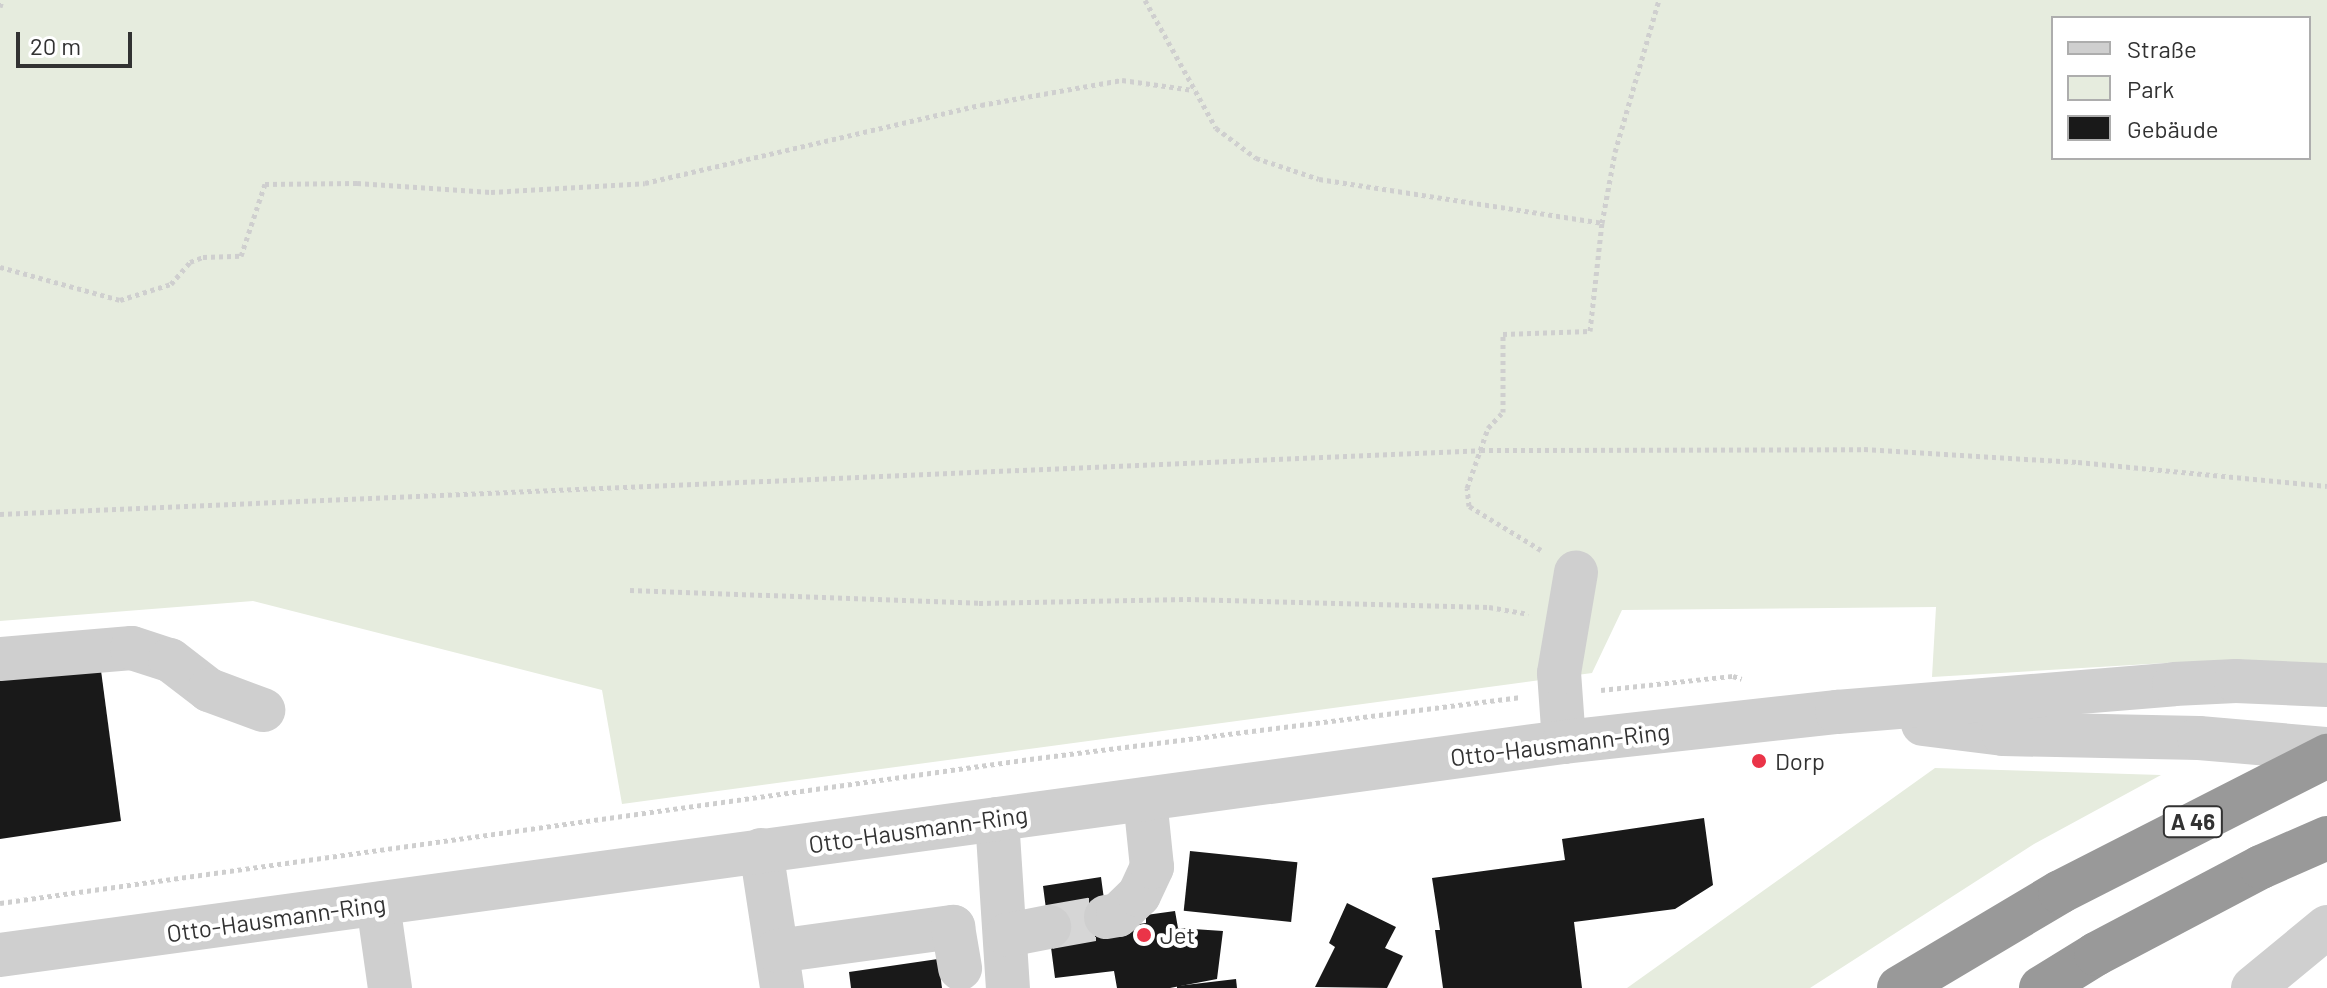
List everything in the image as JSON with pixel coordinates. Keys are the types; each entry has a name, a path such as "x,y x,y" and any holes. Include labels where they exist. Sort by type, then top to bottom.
{"highway":[{"name":"A 46","path":"1899,988 2060,892 2327,756"},
{"path":"2041,988 2096,954 2261,867 2327,838"}],"street":[{"path":"1564,742 1559,673 1576,572"},
{"path":"0,659 132,648 170,660 209,690 263,710"},
{"name":"Otto-Hausmann-Ring","path":"0,955 1564,742 1837,712 2174,684 2236,681 2327,685"},
{"name":"Otto-Hausmann-Ring","path":"1837,712 2003,734 2199,738 2327,749"},
{"path":"1106,917 1118,915 1139,895 1152,867 1145,799"},
{"path":"997,819 1020,961"},
{"path":"761,850 779,970 953,927 960,968"},
{"path":"378,904 390,988"},
{"path":"2253,988 2327,927"}],"path":[{"path":"0,7 2,0"},
{"path":"1145,0 1216,128 1256,158 1319,179 1602,223"},
{"path":"1576,572 1469,506 1467,488 1488,428 1503,412 1503,334 1590,331 1602,223 1615,152 1659,0"},
{"path":"0,267 120,300 171,284 190,262 203,257 241,256 265,184 357,183 491,192 645,183 981,105 1122,80 1193,90"},
{"path":"0,514 1481,450 1864,449 2078,462 2327,486"},
{"path":"630,590 979,603 1187,599 1489,607 1567,621"},
{"path":"0,903 1490,699 1561,695 1733,676 1748,681"}],"green space":[{"path":"0,0 2327,0 2327,665 2182,662 1932,677 1936,607 1622,610 1592,673 622,804 602,690 253,601 0,621"},
{"path":"1935,768 2161,775 2034,844 1810,988 1627,988"}],"building":[{"path":"100,663 121,821 0,839 0,677"},
{"path":"1704,818 1713,885 1675,909 1574,922 1582,988 1443,988 1435,930 1440,930 1432,878 1565,860 1562,839"},
{"path":"1190,851 1297,862 1291,922 1184,911"},
{"path":"1101,877 1108,929 1146,923 1146,915 1175,911 1178,928 1223,931 1217,979 1170,988 1117,988 1114,971 1055,978 1043,886"},
{"path":"1347,903 1396,927 1385,948 1403,956 1387,988 1315,987 1335,947 1329,943"},
{"path":"938,959 942,988 851,988 849,972"},
{"path":"1236,979 1237,988 1177,988 1177,986"}],"tunnel":[{"path":"1049,927 1106,917"}],"place":[{"name":"Dorp","path":"1759,761"},
{"name":"Jet","path":"1144,935"}]}
